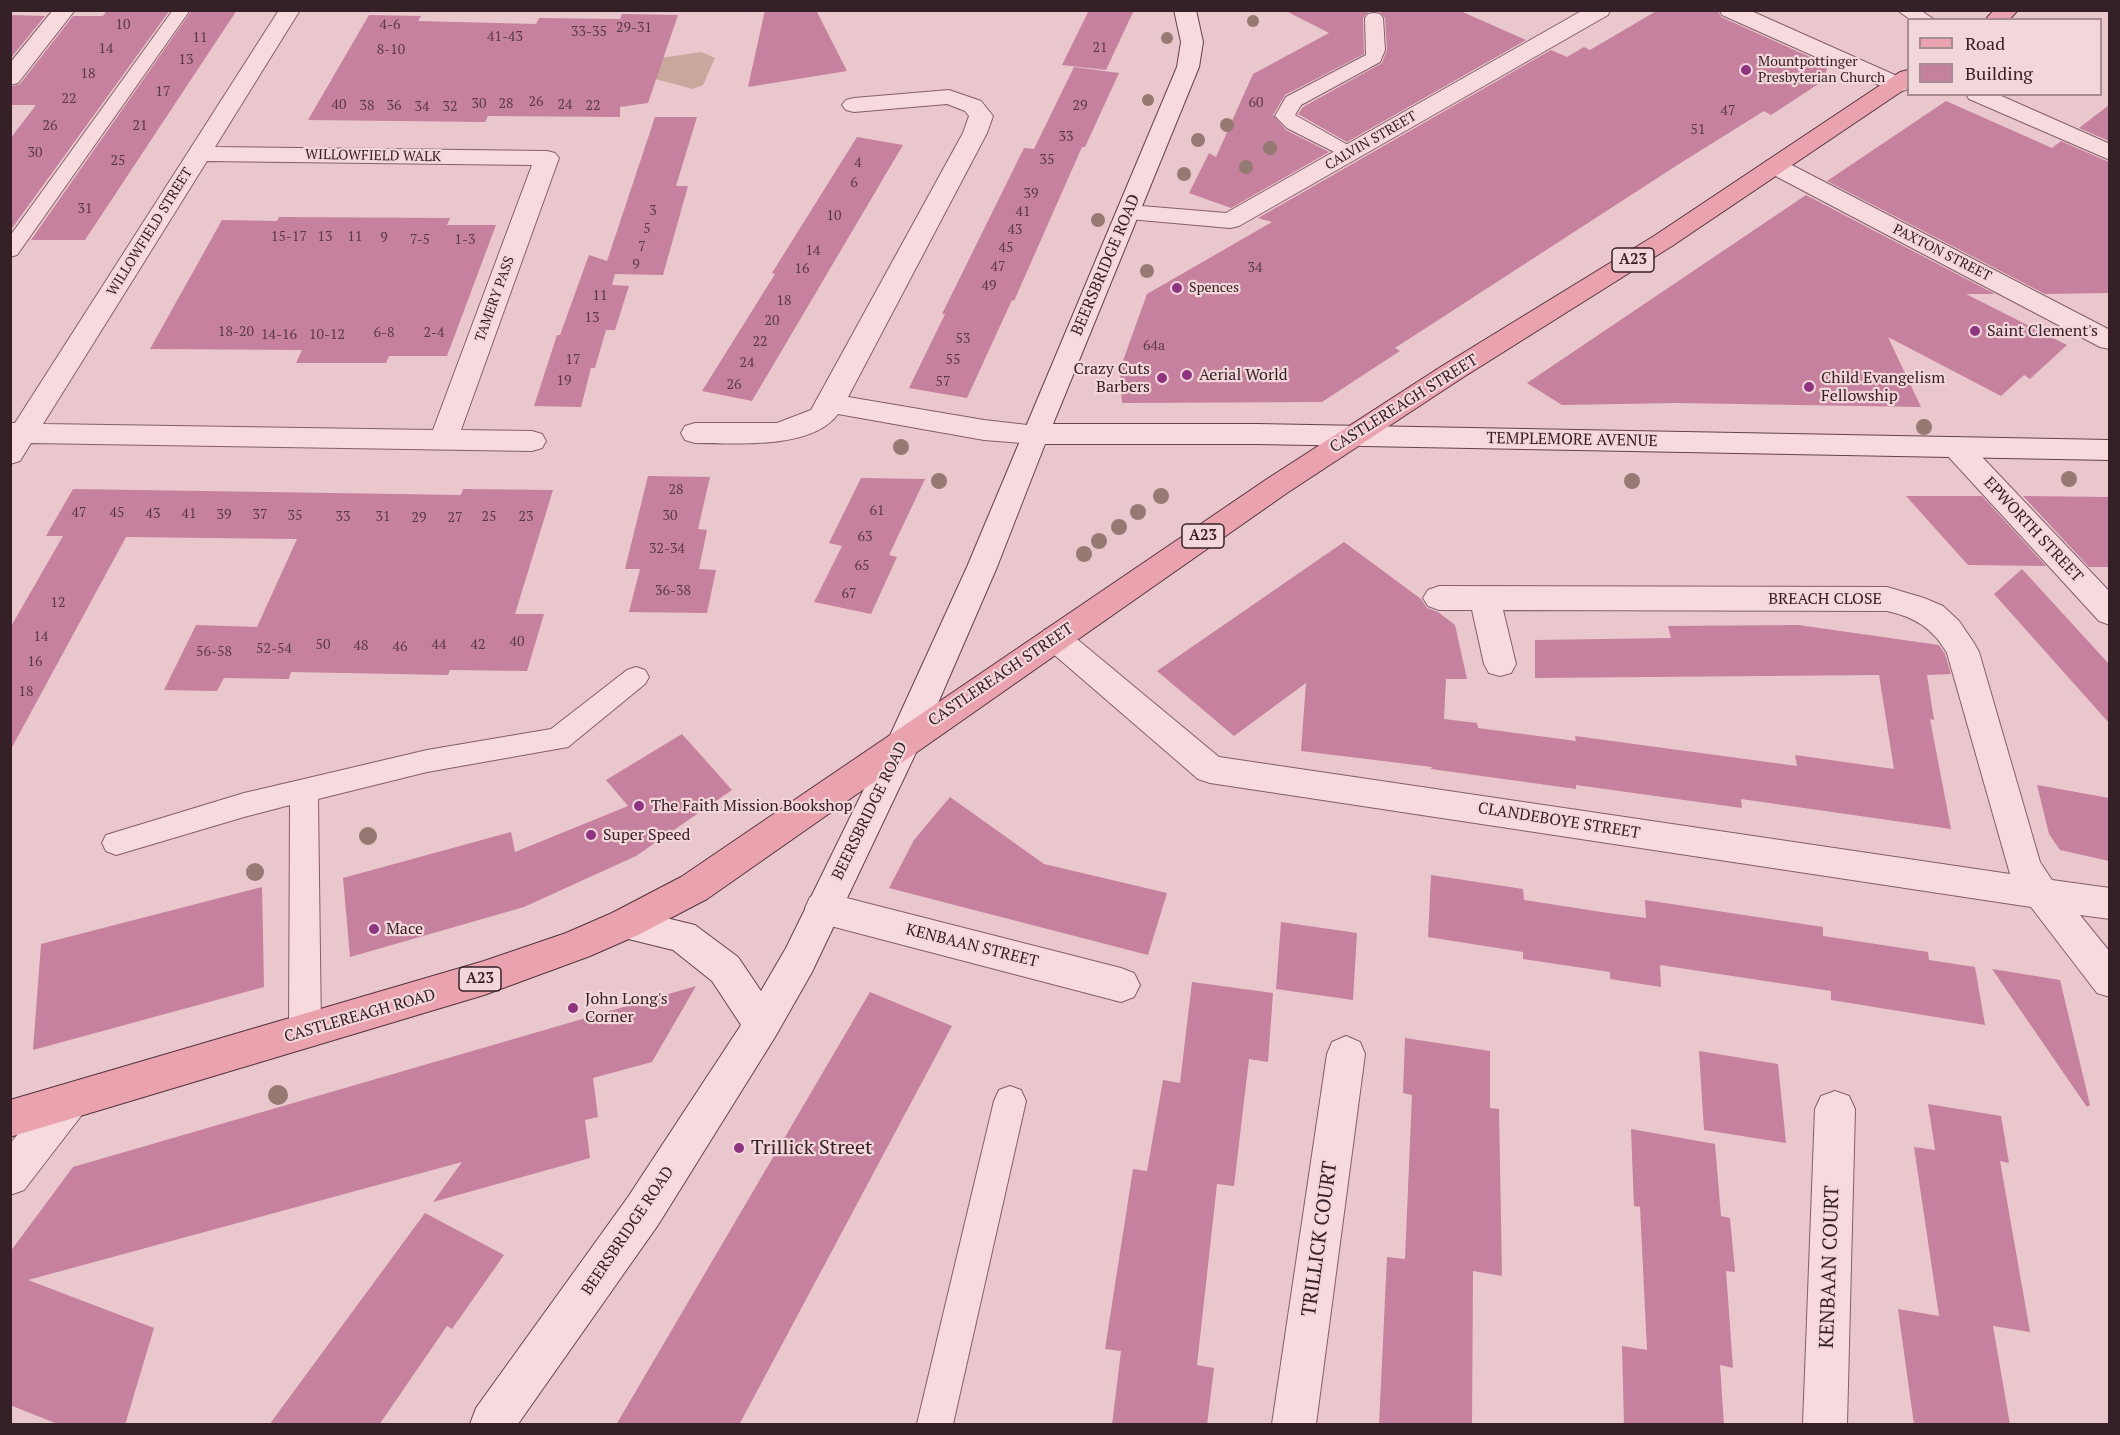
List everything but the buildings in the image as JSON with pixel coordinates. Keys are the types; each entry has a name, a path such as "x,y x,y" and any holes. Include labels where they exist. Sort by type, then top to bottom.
{"main road":[{"name":"CASTLEREAGH STREET","path":"905,740 1352,436 1663,241 1903,81"},
{"name":"CASTLEREAGH ROAD","path":"10,1119 484,978 577,945 625,924 702,882 905,740"}],"street":[{"path":"10,78 65,10"},
{"name":"WILLOWFIELD STREET","path":"15,440 290,10"},
{"name":"BEERSBRIDGE ROAD","path":"492,1425 643,1211 762,1025 799,960 905,740 982,567 1188,67 1192,42 1185,10"},
{"name":"CALVIN STREET","path":"1128,212 1230,221 1600,10"},
{"path":"1730,10 1903,81"},
{"path":"1981,96 2109,153"},
{"path":"695,432 780,433 821,417 831,403 975,133 981,116 973,106 949,97 854,105"},
{"name":"WILLOWFIELD WALK","path":"199,154 547,159"},
{"name":"TAMERY PASS","path":"444,439 547,159"},
{"name":"PAXTON STREET","path":"1775,166 2109,341"},
{"name":"TEMPLEMORE AVENUE","path":"831,403 984,430 1035,434 1352,436 2109,450"},
{"path":"15,440 444,439 532,441"},
{"name":"EPWORTH STREET","path":"1956,447 2109,613"},
{"name":"BREACH CLOSE","path":"1440,598 1887,598 1915,605 1936,616 1951,631 1963,652 2024,866 2040,892 2109,981"},
{"path":"1485,598 1500,664"},
{"name":"CLANDEBOYE STREET","path":"1055,638 1210,769 2109,904"},
{"name":"KENBAAN STREET","path":"823,908 1121,985"},
{"path":"625,924 682,936 725,969 762,1025"},
{"name":"TRILLICK COURT","path":"1294,1425 1346,1054"},
{"path":"10,1176 67,1103"},
{"name":"KENBAAN COURT","path":"1825,1425 1835,1109"}],"lane":[{"path":"10,251 182,10"},
{"path":"1905,10 1922,18"},
{"path":"1348,153 1294,124 1284,116 1293,101 1374,58 1376,50 1374,18"},
{"path":"116,843 244,805 427,761 558,739 636,677"},
{"path":"304,790 305,1032"},
{"path":"935,1425 1010,1101"}],"shaded area":[{"path":"701,52 715,58 703,85 693,89 636,74 641,61"}],"place":[{"name":"Mountpottinger Presbyterian Church","path":"1746,70"},
{"name":"Spences","path":"1177,288"},
{"name":"Saint Clement's","path":"1975,331"},
{"name":"Aerial World","path":"1187,375"},
{"name":"Crazy Cuts Barbers","path":"1162,378"},
{"name":"Child Evangelism Fellowship","path":"1809,387"},
{"name":"The Faith Mission Bookshop","path":"639,806"},
{"name":"Super Speed","path":"591,835"},
{"name":"Mace","path":"374,929"},
{"name":"John Long's Corner","path":"573,1008"},
{"name":"Trillick Street","path":"739,1148"}]}
